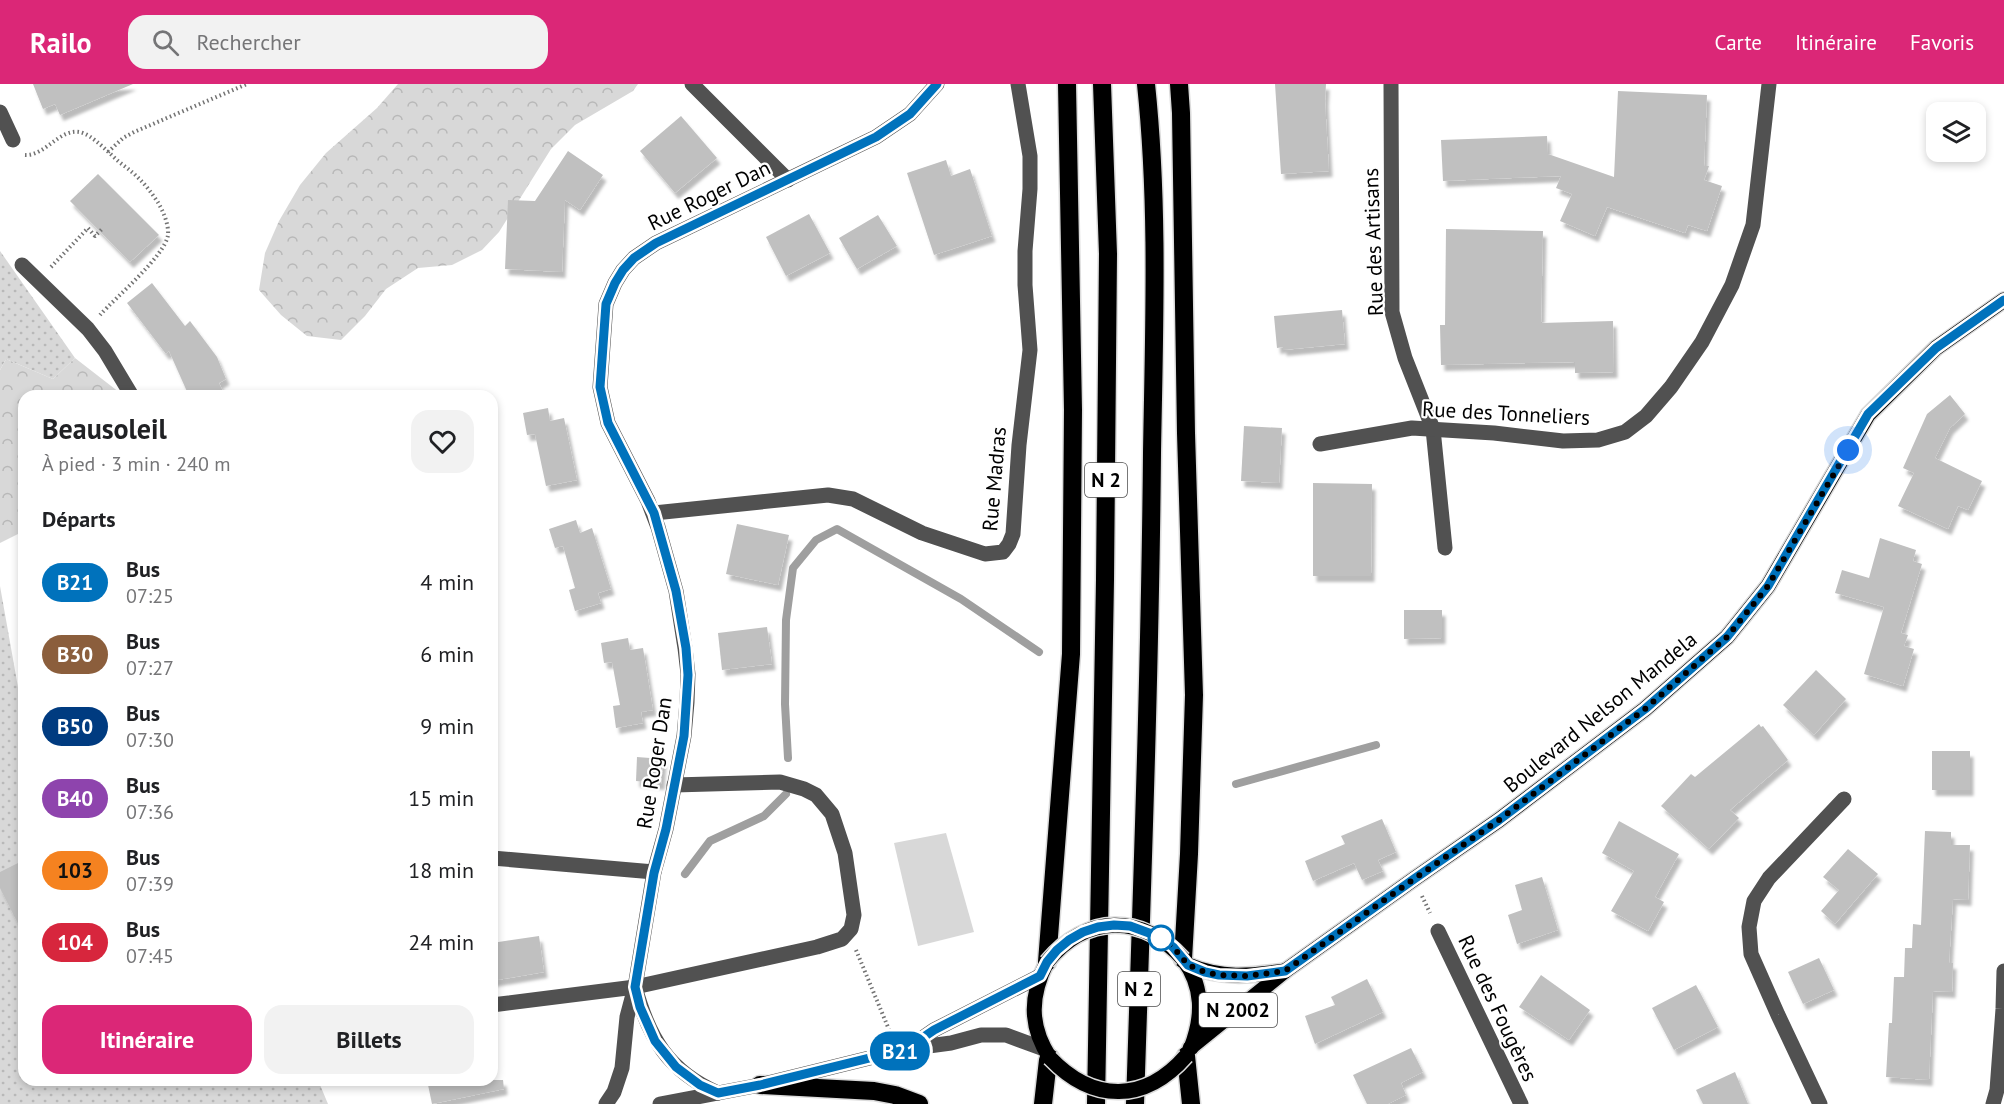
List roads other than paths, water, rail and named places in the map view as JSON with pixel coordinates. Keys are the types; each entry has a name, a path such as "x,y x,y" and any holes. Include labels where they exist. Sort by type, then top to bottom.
{"highway":[{"path":"1043,969 1071,654 1073,410 1067,84"},
{"name":"N 2","path":"1096,1104 1105,615 1108,266 1101,84"},
{"name":"N 2","path":"1135,1104 1151,571 1155,211 1146,84"},
{"path":"1179,84 1194,695 1186,962"},
{"path":"1188,1052 1191,1104"},
{"path":"1043,1104 1047,1054"},
{"path":"760,1085 874,1091 895,1095 919,1104"}],"main road":[{"name":"Boulevard Nelson Mandela","path":"1188,1052 1285,971 1499,820 1645,709 1727,637 1768,586 1868,414 1936,348 2004,300"},
{"path":"1130,926 1160,937 1173,947 1186,962 1200,998 1197,1032 1188,1052 1173,1071 1157,1082 1139,1089 1119,1092 1100,1090 1081,1084 1064,1073 1047,1054 1037,1032 1034,1013 1035,994 1043,969 1057,950 1069,940 1098,927 1130,926"},
{"name":"Boulevard Nelson Mandela","path":"1186,962 1205,972 1219,975 1247,976 1285,971"}],"street":[{"path":"692,84 788,180"},
{"name":"Rue Roger Dan","path":"606,1104 619,1081 627,1017 635,987 654,873 666,829 684,736 688,675 686,648 676,591 654,513 608,423 603,406 600,387 606,304 623,270 634,258 656,243 876,137 910,114 937,84"},
{"name":"Rue Madras","path":"654,513 828,495 853,499 922,533 985,555 1003,552 1013,534 1019,445 1030,350 1025,251 1030,156 1018,84"},
{"name":"Rue des Artisans","path":"1391,84 1392,312 1405,358 1433,429 1445,548"},
{"name":"Rue des Tonneliers","path":"1320,444 1412,428 1494,433 1563,441 1598,440 1624,432 1646,416 1671,387 1702,342 1732,285 1753,225 1769,84"},
{"path":"0,112 13,140"},
{"path":"22,265 88,329 105,351 128,390"},
{"path":"498,1004 635,987 817,947 842,939 848,933 854,915 845,853 832,814 816,795 780,782 674,785"},
{"path":"1820,1104 1751,954 1749,927 1754,901 1769,878 1844,799"},
{"path":"498,859 654,873"},
{"name":"Rue des Fougères","path":"1438,931 1521,1104"},
{"path":"902,1051 934,1030 1043,969"},
{"path":"1993,1104 1997,1090 2004,971"},
{"path":"635,987 655,1041 666,1056 688,1078 718,1093"},
{"path":"660,1104 760,1085 902,1051 951,1043 981,1035 993,1034 1021,1040 1047,1054"}],"waterway":[{"path":"788,758 785,704 786,620 793,568 816,540 837,529 961,599 1039,652"},
{"path":"1236,784 1376,745"},
{"path":"685,874 710,841 764,816 786,794"}]}
